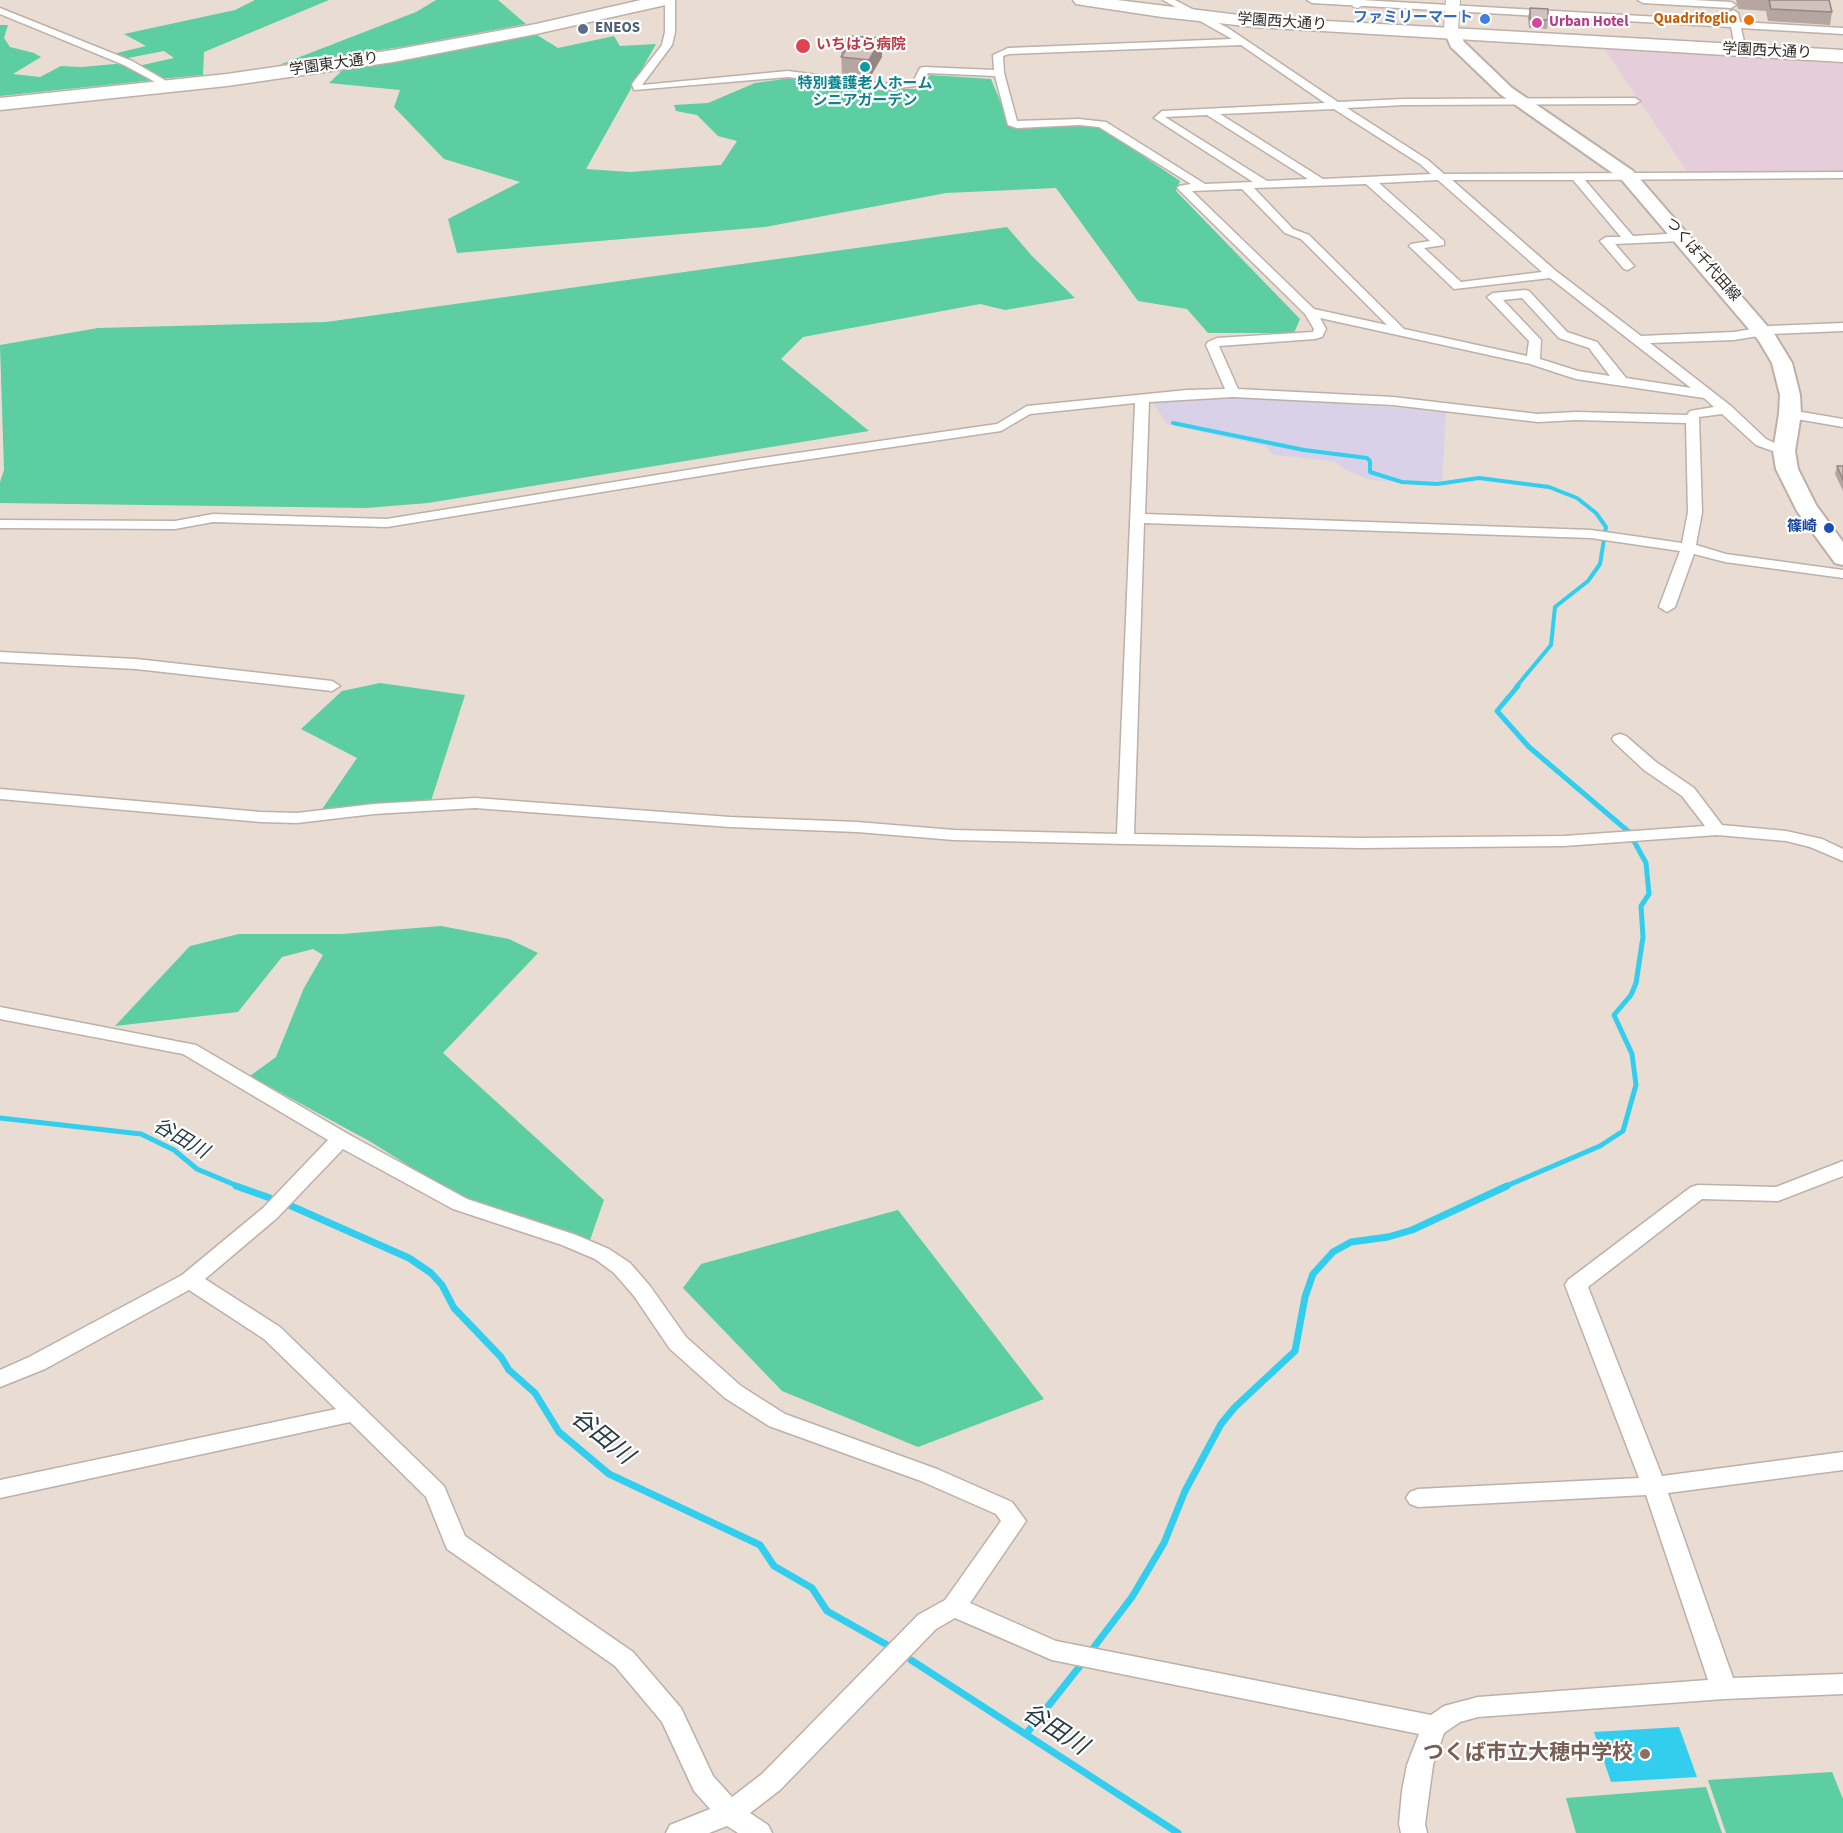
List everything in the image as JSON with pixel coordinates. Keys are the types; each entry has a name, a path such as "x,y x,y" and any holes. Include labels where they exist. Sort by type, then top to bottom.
{"highway":[{"name":"学園東大通り","path":"0,99 163,82 389,52 530,26 644,0"},
{"name":"学園東大通り","path":"0,104 227,80 393,56 536,30 664,0"},
{"name":"学園西大通り","path":"1082,0 1195,14 1451,32 1843,54"},
{"name":"学園西大通り","path":"1108,0 1195,14"},
{"name":"学園西大通り","path":"1451,32 1740,46 1843,54"}],"main road":[{"name":"つくば千代田線","path":"1451,32 1457,44 1479,67 1519,101 1627,175 1763,332 1775,350 1784,371 1790,395 1790,414 1784,451 1787,469 1799,496 1843,558"}],"street":[{"path":"670,0 670,32 667,45 637,84 638,88 788,74 884,87 918,83 924,70 999,73"},
{"path":"1168,0 1244,42 1335,105 1424,162 1552,274 1709,395 1761,442 1784,451"},
{"path":"1312,0 1453,4 1550,14 1843,31"},
{"path":"1550,0 1550,14"},
{"path":"1642,0 1731,2 1740,46"},
{"path":"1451,32 1453,4"},
{"path":"0,11 128,63 163,82"},
{"path":"1203,187 1102,124 1079,122 1017,125 1011,123 999,73 998,55 1008,51 1244,42"},
{"path":"1266,185 1224,148 1159,118 1162,114 1208,111 1415,102 1635,101"},
{"path":"1208,111 1322,183"},
{"path":"1224,148 1258,142"},
{"path":"1233,393 1212,345 1217,342 1311,336 1318,334 1320,329 1310,312 1183,188 1442,177 1843,175"},
{"path":"1576,176 1630,240"},
{"path":"1370,181 1440,243 1415,246 1458,286 1552,274"},
{"path":"1245,186 1289,231 1305,237 1398,329"},
{"path":"1628,266 1606,241 1682,237"},
{"path":"1533,361 1535,340 1492,297 1525,294 1563,335 1593,345 1621,381"},
{"path":"1310,312 1398,329 1533,361 1576,375 1709,395"},
{"path":"1640,340 1734,336 1843,327"},
{"path":"0,524 175,525 213,518 387,523 749,464 1001,427 1027,410 1187,394 1233,393 1393,401 1538,418 1576,416 1691,419"},
{"path":"1125,839 1142,399"},
{"path":"1691,419 1695,414 1726,409"},
{"path":"1790,414 1843,423"},
{"path":"1667,607 1689,548 1695,512 1695,427 1691,419"},
{"path":"1138,518 1591,534 1689,548 1725,558 1843,574"},
{"path":"0,657 136,664 332,686"},
{"path":"1620,739 1650,766 1688,792 1717,831"},
{"path":"0,794 261,817 297,818 374,809 475,803 730,822 857,827 954,835 1125,839 1361,843 1564,841 1717,831 1786,836 1816,843 1843,856"},
{"path":"0,1013 189,1049 341,1139 460,1204 569,1240 602,1254 622,1268 642,1290 678,1343 733,1392 777,1420 929,1475 1004,1508 1014,1521 954,1607 927,1622 771,1782 730,1813 678,1833"},
{"path":"0,1379 37,1363 190,1280 270,1213 341,1139"},
{"path":"1724,1689 1654,1486 1576,1284 1698,1192 1778,1194 1843,1168"},
{"path":"190,1280 272,1333 436,1492 455,1542 624,1659 672,1715 702,1782 730,1813 759,1833"},
{"path":"0,1489 355,1413"},
{"path":"1418,1498 1654,1486 1843,1461"},
{"path":"954,1607 1052,1650 1434,1726"},
{"path":"1414,1833 1412,1824 1420,1765 1434,1726 1453,1713 1478,1707 1724,1689 1843,1684"}],"shaded area":[{"path":"1602,45 1843,59 1843,173 1688,173"},
{"path":"1232,396 1446,411 1442,481 1428,484 1370,480 1346,470 1334,461 1274,455 1265,446 1167,424 1153,403 1184,398"}],"green space":[{"path":"255,0 329,0 204,52 203,75 160,79 138,66 174,58 164,51 123,59 113,54 146,46 124,34 235,10"},
{"path":"436,0 498,0 526,24 401,47 279,65 416,12"},
{"path":"0,25 8,25 4,38 10,47 41,57 13,74 40,77 61,66 82,67 126,63 155,80 0,96"},
{"path":"537,35 558,48 614,36 620,46 656,44 586,169 630,172 721,165 737,141 718,136 697,115 676,111 674,105 708,103 755,83 791,78 870,89 919,89 930,75 991,79 1010,125 1096,124 1180,181 1176,191 1300,319 1294,333 1208,333 1187,309 1138,301 1056,188 946,193 765,227 457,253 448,219 520,182 444,159 394,107 400,90 329,83 348,65"},
{"path":"1007,227 1032,256 1075,298 1005,310 980,304 803,337 781,359 869,431 428,503 366,508 0,503 0,482 4,470 0,345 98,328 326,322"},
{"path":"380,683 465,695 431,801 314,821 357,758 301,729 342,691"},
{"path":"441,926 509,939 538,953 443,1053 604,1200 590,1240 457,1196 371,1142 250,1076 276,1057 304,988 323,955 313,949 282,957 238,1012 115,1026 190,946 239,934 342,934"},
{"path":"898,1210 1044,1399 918,1447 782,1391 683,1288 701,1264"},
{"path":"1832,1772 1843,1799 1843,1833 1726,1833 1708,1780"},
{"path":"1706,1787 1722,1833 1576,1833 1566,1798"}],"water":[{"path":"1679,1727 1697,1777 1611,1782 1594,1732"}],"building":[{"path":"1769,0 1829,0 1832,12 1771,9"},
{"path":"1530,8 1548,9 1548,20 1530,19"},
{"path":"848,36 882,38 869,60 841,57 847,48 841,48"},
{"path":"1837,466 1843,466 1843,480"}],"waterway":[{"path":"1173,423 1304,450 1367,458 1370,461 1370,472 1402,482 1437,484 1479,478 1549,487 1577,498 1596,513 1606,527 1600,564 1588,581 1555,607 1551,645 1516,687"},
{"path":"1504,1187 1600,1146 1623,1131 1636,1085 1632,1054 1614,1015 1631,995 1636,983 1643,937 1641,906 1649,894 1646,863 1629,832 1529,747 1497,711 1518,686"},
{"name":"谷田川","path":"0,1118 141,1134 174,1150 197,1169 240,1187"},
{"name":"谷田川","path":"236,1186 270,1198"},
{"path":"1094,1647 1132,1597 1164,1543 1185,1491 1221,1424 1235,1407 1295,1351 1305,1297 1313,1274 1333,1252 1351,1242 1388,1237 1412,1230 1507,1186"},
{"name":"谷田川","path":"289,1205 409,1258 431,1273 442,1285 454,1308 501,1357 509,1370 535,1393 559,1432 609,1474 760,1545 774,1566 812,1588 827,1611 889,1646"},
{"name":"谷田川","path":"911,1660 1178,1833"},
{"path":"1026,1734 1080,1666"}],"place":[{"name":"ファミリーマート","path":"1485,19"},
{"name":"Quadrifoglio","path":"1749,20"},
{"name":"Urban Hotel","path":"1537,23"},
{"name":"ENEOS","path":"583,29"},
{"name":"いちはら病院","path":"803,46"},
{"name":"特別養護老人ホーム シニアガーデン","path":"865,67"},
{"name":"篠崎","path":"1829,528"},
{"name":"つくば市立大穂中学校","path":"1645,1754"}]}
